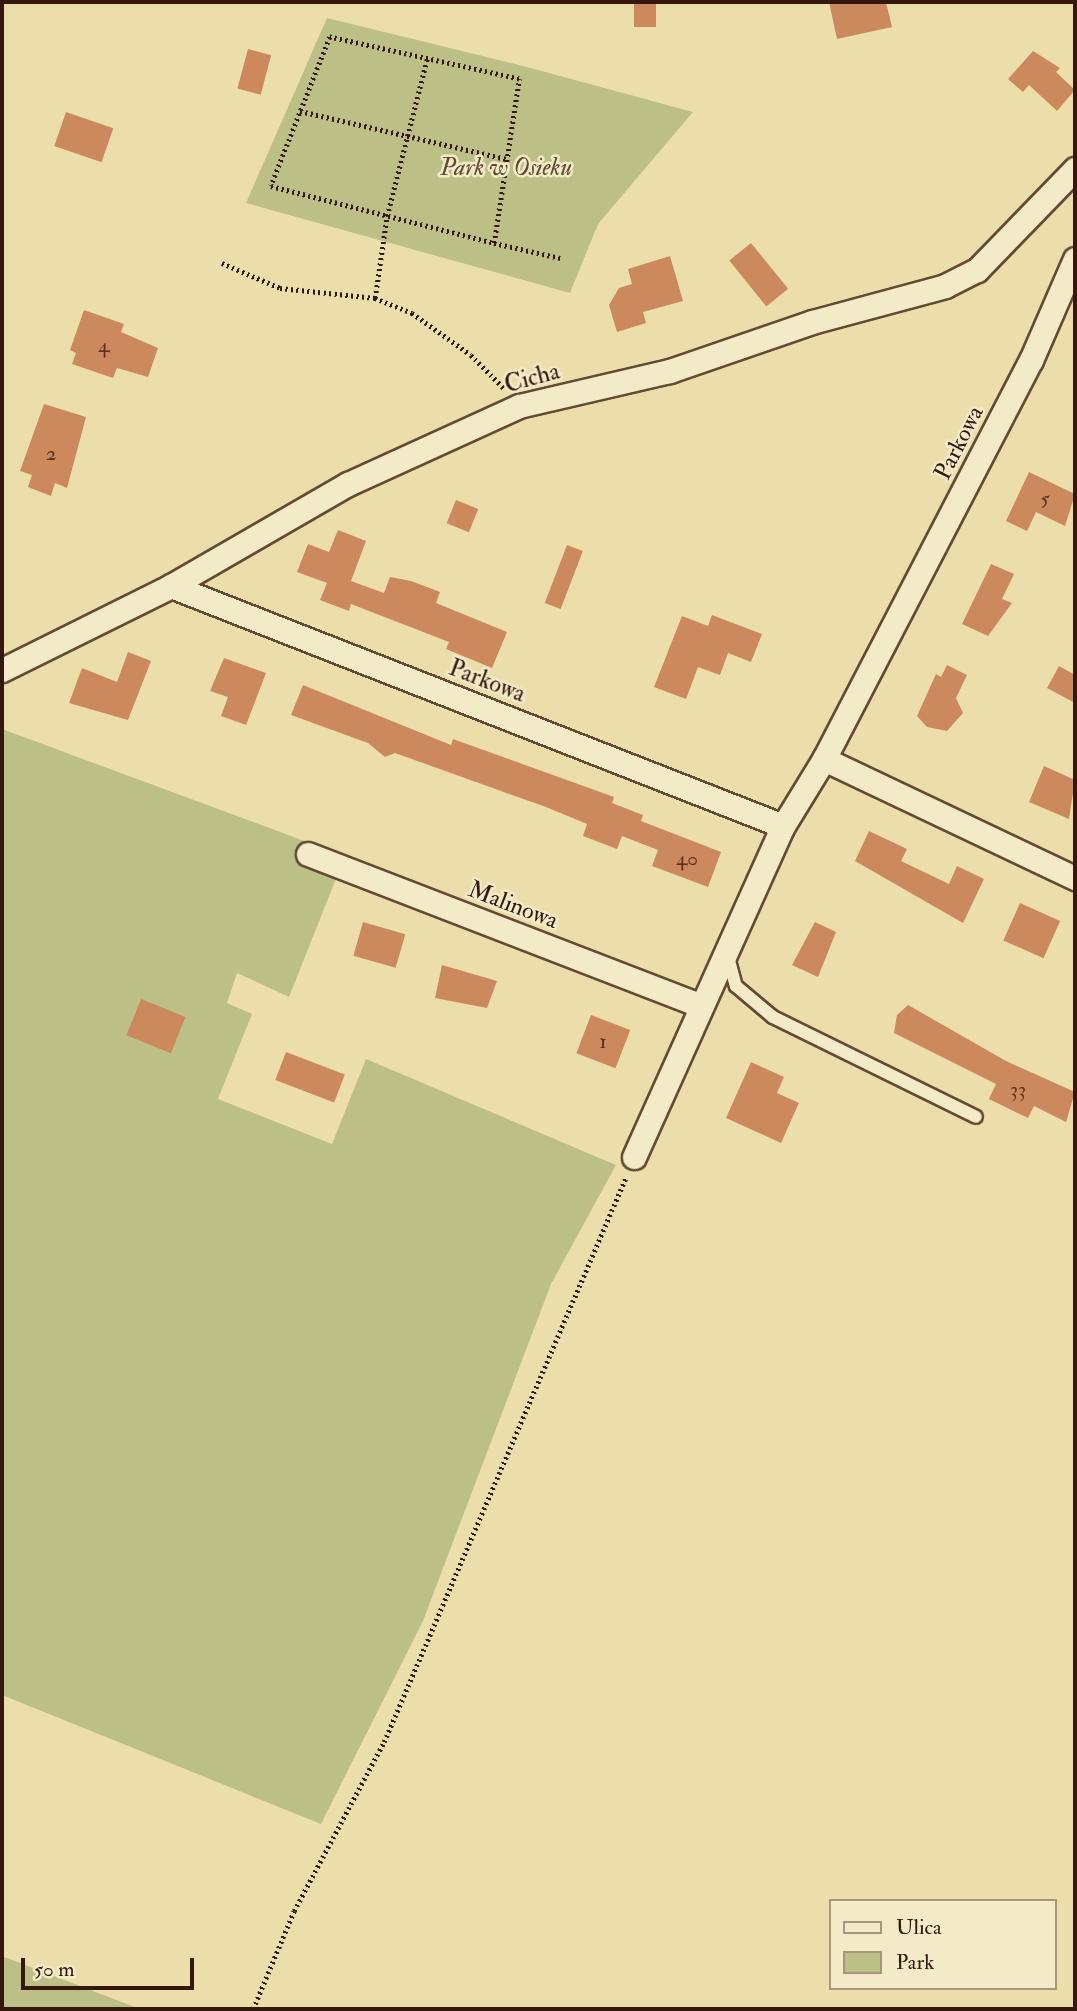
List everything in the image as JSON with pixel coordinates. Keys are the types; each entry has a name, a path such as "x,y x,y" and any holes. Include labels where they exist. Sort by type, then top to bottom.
{"street":[{"name":"Cicha","path":"2,670 171,586 348,484 519,406 670,371 812,321 945,286 977,270 1075,169"},
{"name":"Parkowa","path":"634,1157 699,1005 783,826 824,759 1031,360 1075,259"},
{"name":"Parkowa","path":"171,586 783,826"},
{"path":"824,759 1075,878"},
{"name":"Malinowa","path":"308,854 699,1005"}],"lane":[{"path":"725,950 736,986 773,1017 976,1117"}],"path":[{"path":"494,243 519,79 330,37 271,186 494,243 560,258"},
{"path":"375,298 387,216 426,59"},
{"path":"300,110 506,159"},
{"path":"222,263 280,288 375,298 412,313 471,355 519,406"},
{"path":"253,2009 294,1910 384,1742 634,1157"}],"green space":[{"name":"Park w Osieku","path":"327,18 527,67 693,112 598,224 570,293 246,203"},
{"path":"2,729 345,856 289,997 237,973 227,1003 252,1014 218,1099 332,1144 366,1059 616,1165 551,1284 423,1621 321,1824 2,1695"},
{"path":"2,1956 140,2009 2,2009"}],"building":[{"path":"634,2 656,2 656,27 634,27"},
{"path":"829,2 886,2 892,27 837,39"},
{"path":"248,49 271,55 261,95 237,89"},
{"path":"1033,51 1060,68 1056,72 1075,90 1057,111 1029,85 1023,92 1008,79"},
{"path":"66,112 113,128 102,162 54,146"},
{"path":"751,243 788,289 766,306 729,261"},
{"path":"670,256 683,301 643,312 646,323 617,332 609,305 619,288 632,284 628,269"},
{"path":"84,310 124,324 121,332 158,348 148,377 117,368 113,378 72,364 76,353 70,350"},
{"path":"44,404 86,417 67,488 55,483 51,496 28,487 32,475 20,471"},
{"path":"1029,472 1075,494 1065,526 1036,512 1027,531 1006,521"},
{"path":"456,500 478,509 469,532 447,523"},
{"path":"338,530 366,541 351,581 384,593 390,577 411,581 440,592 436,603 507,632 492,668 446,649 449,642 351,604 349,611 320,600 327,583 297,572 308,544 329,552"},
{"path":"567,545 583,551 561,609 545,603"},
{"path":"991,564 1014,574 1002,599 1012,603 988,636 962,624"},
{"path":"712,615 762,634 751,662 728,653 720,675 698,667 686,699 654,687 682,616 708,626"},
{"path":"128,652 151,661 128,720 69,703 82,668 117,682"},
{"path":"224,658 266,673 246,725 221,716 228,697 210,691"},
{"path":"947,665 967,675 956,698 963,713 947,731 927,727 917,716 936,674 941,677"},
{"path":"1059,666 1075,675 1075,703 1047,688"},
{"path":"303,685 451,745 453,739 614,797 612,803 643,815 641,821 721,852 708,887 652,866 658,850 622,836 617,849 583,836 587,824 546,807 395,753 385,757 368,743 291,715"},
{"path":"1044,766 1075,780 1069,819 1029,802"},
{"path":"869,831 907,849 901,861 949,884 957,866 984,879 963,923 855,861"},
{"path":"1020,903 1060,921 1044,958 1003,940"},
{"path":"363,922 405,934 396,968 353,956"},
{"path":"815,922 836,932 818,977 792,965"},
{"path":"442,965 497,981 487,1008 435,998"},
{"path":"141,999 186,1017 171,1053 126,1035"},
{"path":"908,1005 1006,1061 1075,1092 1066,1122 1034,1106 1028,1118 989,1099 996,1084 894,1033 897,1015"},
{"path":"591,1015 630,1030 616,1068 576,1053"},
{"path":"286,1052 345,1075 334,1103 275,1080"},
{"path":"751,1062 784,1077 777,1093 799,1103 781,1143 726,1118"}]}
